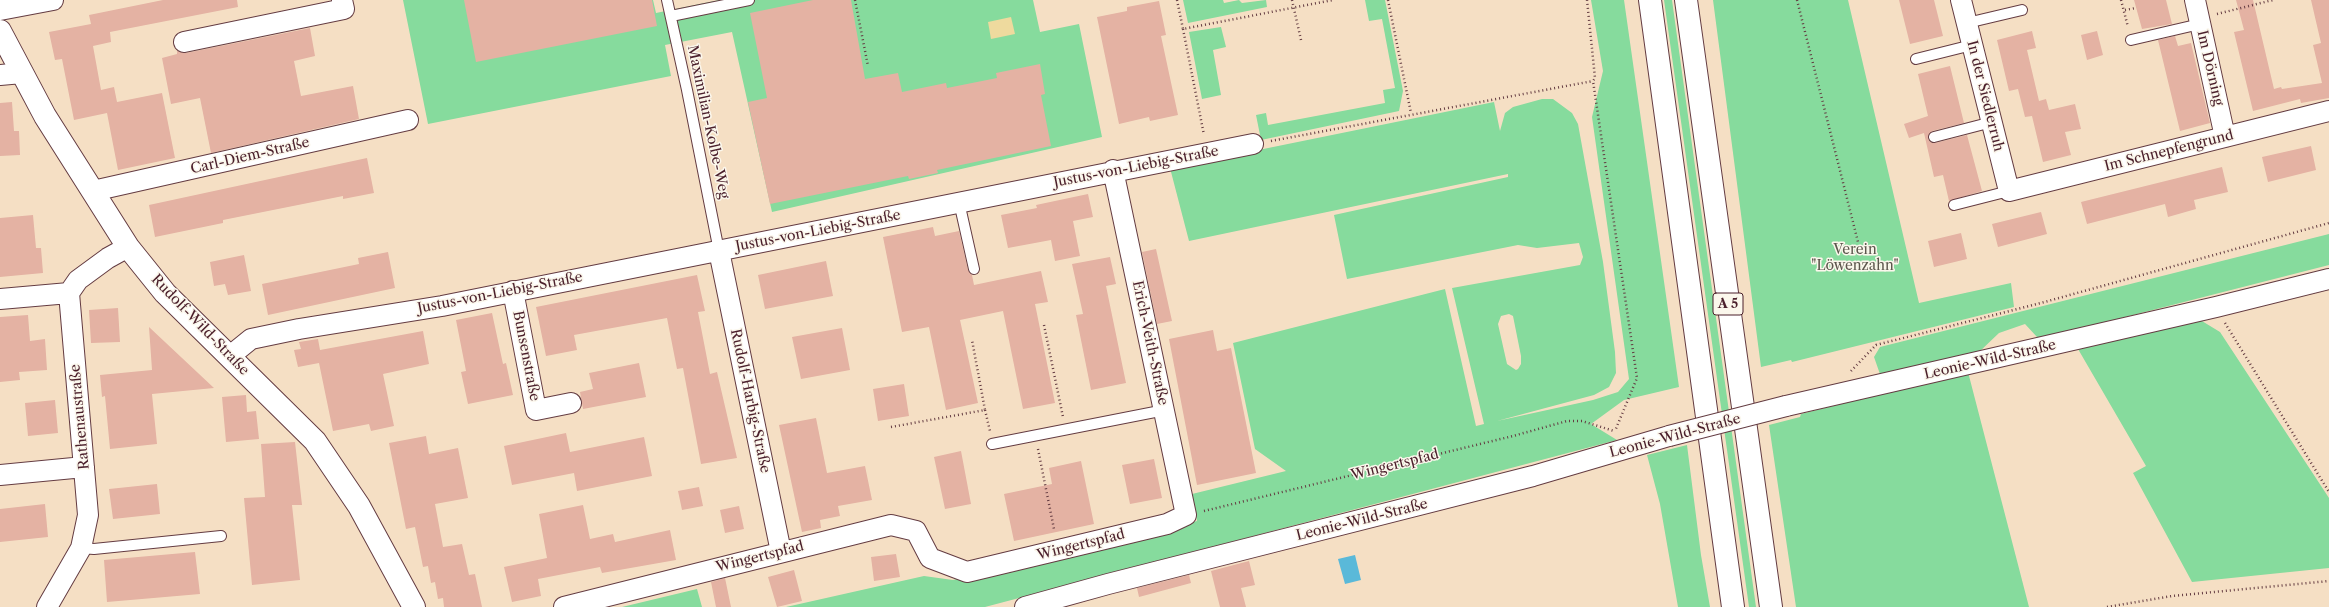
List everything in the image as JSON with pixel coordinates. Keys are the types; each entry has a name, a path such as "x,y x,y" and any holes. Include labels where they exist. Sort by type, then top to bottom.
{"main road":[{"name":"A 5","path":"1650,0 1733,607"},
{"name":"A 5","path":"1686,0 1771,607"},
{"name":"Rudolf-Wild-Straße","path":"0,31 45,116 128,247 166,293 315,441 359,506 414,607"}],"street":[{"path":"0,10 53,0"},
{"path":"184,42 344,9 342,0"},
{"name":"In der Siedlerruh","path":"1961,0 2009,191"},
{"name":"Im Dörning","path":"2198,14 2226,137"},
{"path":"0,75 22,73"},
{"name":"Im Schnepfengrund","path":"2009,191 2329,111"},
{"name":"Carl-Diem-Straße","path":"93,191 408,120"},
{"name":"Justus-von-Liebig-Straße","path":"230,356 251,339 299,329 442,306 1113,170 1253,144"},
{"name":"Erich-Veith-Straße","path":"1113,170 1186,515"},
{"path":"0,299 69,293 78,280 108,258 128,247"},
{"name":"Rudolf-Harbig-Straße","path":"719,251 781,552"},
{"name":"Leonie-Wild-Straße","path":"1025,607 1108,584 1533,476 1669,436 1786,406 2216,308 2329,279"},
{"name":"Bunsenstraße","path":"513,291 536,410 571,403"},
{"name":"Rathenaustraße","path":"47,607 81,548 88,515 69,293"},
{"path":"0,476 84,467"},
{"name":"Wingertspfad","path":"564,607 892,525 916,531 930,558 967,572 1167,524 1186,515"}],"lane":[{"name":"Maximilian-Kolbe-Weg","path":"667,0 719,251"},
{"path":"671,16 749,0"},
{"path":"1967,23 2022,10"},
{"path":"2131,40 2198,14"},
{"path":"1916,59 1972,45"},
{"path":"1934,137 1992,122"},
{"path":"1954,205 2009,191"},
{"path":"959,202 974,269"},
{"path":"992,444 1165,410"},
{"path":"81,548 94,549 221,536"}],"path":[{"path":"855,0 868,66"},
{"path":"1177,0 1208,153"},
{"path":"1292,0 1301,40"},
{"path":"1183,30 1333,0"},
{"path":"1388,0 1411,113"},
{"path":"1253,144 1411,113 1593,81 1595,78 1587,0"},
{"path":"1797,0 1858,242"},
{"path":"2121,0 2125,10 2127,22"},
{"path":"2198,14 2273,0"},
{"path":"2125,10 2136,8"},
{"name":"Wingertspfad","path":"1186,515 1513,436 1567,421 1582,421 1615,431 1637,378 1593,81"},
{"path":"1876,345 2041,303 2329,223"},
{"path":"2216,308 2329,492"},
{"path":"1044,325 1065,430"},
{"path":"972,340 992,444"},
{"path":"891,427 985,410"},
{"path":"1036,436 1054,529"},
{"path":"2107,607 2172,596 2329,581"}],"green space":[{"path":"403,0 653,0 656,13 719,0 1033,0 1040,32 1079,24 1102,137 772,212 732,32 665,45 671,76 428,124"},
{"path":"1183,0 1223,0 1224,3 1239,0 1242,3 1266,0 1267,7 1188,23"},
{"path":"1365,0 1385,0 1403,91 1399,111 1261,140 1256,115 1266,113 1268,125 1385,103 1383,90 1395,88 1382,19 1369,21"},
{"path":"1591,0 1624,0 1679,387 1624,400 1591,424 1617,440 985,607 786,607 924,576 953,580 1197,521 1192,494 1286,471 1255,449 1233,343 1445,289 1476,426 1484,424 1452,288 1580,265 1583,257 1579,243 1537,248 1518,245 1347,279 1334,215 1508,177 1508,174 1189,241 1170,168 1494,102 1500,131 1505,113 1513,107 1542,99 1553,99 1572,113 1578,124 1603,262 1615,352 1616,373 1609,387 1594,395 1497,421 1593,400 1618,392 1629,379 1592,117 1603,71","holes":["1509,314 1513,316 1521,356 1521,364 1516,370 1507,364 1498,324 1501,316"]},
{"path":"1664,0 1672,0 1756,607 1749,607"},
{"name":"Verein \"Löwenzahn\"","path":"1713,0 1848,0 1919,303 2011,283 2014,307 1792,362 1791,360 1761,367"},
{"path":"1221,27 1226,47 1213,50 1221,95 1202,99 1189,32"},
{"path":"2329,234 2329,265 2043,338 2037,337 2025,324 1999,333 1977,354 1881,377 1874,357 1880,347"},
{"path":"2197,318 2220,332 2329,498 2329,568 2192,582 2133,473 2146,466 2078,349"},
{"path":"1968,372 2029,607 1796,607 1769,425 1800,417 1801,414"},
{"path":"1687,445 1701,555 1710,607 1678,607 1660,504 1647,455"},
{"path":"697,589 702,607 622,607"}],"sand":[{"path":"1011,17 1015,34 991,39 988,22"}],"water":[{"path":"1355,555 1361,580 1345,584 1338,559"}],"building":[{"path":"163,0 237,0 238,7 110,32 111,42 93,46 101,90 114,87 117,102 162,93 175,158 118,170 107,113 74,120 62,59 55,60 49,32 91,24 89,15"},
{"path":"464,0 652,0 657,26 476,62"},
{"path":"813,0 851,0 865,79 898,73 902,92 946,83 947,88 997,78 996,73 1040,64 1045,94 1041,95 1051,146 937,170 938,173 909,179 908,176 770,204 748,102 767,98 750,13"},
{"path":"1899,0 1934,0 1943,36 1910,44"},
{"path":"2134,0 2166,0 2172,24 2142,29"},
{"path":"2236,0 2253,0 2274,89 2281,87 2282,89 2322,83 2313,45 2321,43 2311,0 2329,0 2329,98 2301,103 2300,99 2253,111 2234,32 2244,30"},
{"path":"1159,1 1166,35 1161,36 1178,115 1150,121 1149,117 1119,124 1097,17 1127,11 1127,7"},
{"path":"310,28 315,56 294,61 301,96 353,86 359,119 211,153 200,98 171,104 162,58 177,54 177,51 186,53"},
{"path":"2032,31 2036,48 2027,50 2039,101 2046,99 2049,110 2075,104 2081,129 2065,132 2071,155 2043,162 2032,116 2025,117 2018,89 2009,91 1997,40"},
{"path":"2097,31 2103,55 2087,60 2081,35"},
{"path":"2175,36 2178,46 2191,43 2210,123 2180,131 2158,40"},
{"path":"1950,66 1964,123 1932,131 1928,138 1930,142 1935,143 1967,135 1982,191 1949,201 1943,175 1934,177 1924,133 1909,138 1904,124 1928,116 1918,74"},
{"path":"12,102 14,131 19,131 20,155 0,156 0,103"},
{"path":"2311,146 2316,170 2268,182 2262,157"},
{"path":"367,158 374,193 343,199 343,196 223,220 223,223 155,237 149,205"},
{"path":"2222,167 2228,192 2194,200 2196,209 2168,217 2165,204 2087,224 2081,202"},
{"path":"1088,194 1093,217 1073,221 1080,256 1055,261 1051,240 1008,248 1001,215 1037,208 1036,205"},
{"path":"2041,212 2047,234 1998,247 1992,224"},
{"path":"33,215 36,248 41,248 43,273 0,277 0,218"},
{"path":"933,227 935,236 959,231 968,270 972,275 974,285 1041,271 1048,302 1035,304 1055,403 1023,409 1003,311 960,320 978,403 946,410 929,327 902,332 883,237"},
{"path":"1961,233 1967,259 1934,267 1928,241"},
{"path":"1156,249 1172,321 1157,324 1142,252"},
{"path":"388,252 395,288 268,315 262,284 359,264 358,258"},
{"path":"244,255 251,291 228,295 225,284 214,286 210,262"},
{"path":"1110,257 1116,284 1106,286 1126,383 1091,390 1076,315 1083,314 1072,264"},
{"path":"826,261 833,296 765,309 758,275"},
{"path":"697,275 705,311 698,312 710,374 717,372 737,458 701,464 683,368 677,369 667,318 574,335 577,350 546,356 536,307"},
{"path":"118,308 120,342 91,343 89,310"},
{"path":"492,313 503,364 506,363 513,395 468,404 461,372 466,371 456,320"},
{"path":"28,315 30,341 45,339 47,370 19,372 20,380 0,382 0,317"},
{"path":"149,327 214,388 152,394 157,444 110,449 105,396 102,397 100,375 152,370"},
{"path":"842,328 850,370 801,379 792,337"},
{"path":"1213,330 1217,351 1231,348 1256,473 1197,485 1169,339"},
{"path":"423,331 429,364 383,374 394,426 371,431 369,424 333,431 319,363 298,367 294,350 301,349 299,342 318,339 320,350"},
{"path":"639,363 646,397 583,409 580,392 593,389 589,373"},
{"path":"904,384 909,416 878,421 873,389"},
{"path":"246,395 247,412 256,411 259,439 226,442 222,397"},
{"path":"55,400 58,433 28,436 25,403"},
{"path":"816,418 827,473 865,466 872,500 838,506 840,516 820,520 821,528 802,532 779,425"},
{"path":"566,433 570,452 644,437 652,476 577,491 574,473 512,485 504,446"},
{"path":"426,436 429,454 458,448 468,498 435,504 443,547 462,544 469,575 475,574 482,607 444,607 443,598 438,599 435,582 431,583 428,566 423,567 415,527 406,529 389,443"},
{"path":"295,442 302,505 292,505 300,580 252,585 244,498 265,497 261,444"},
{"path":"961,451 971,504 945,509 934,457"},
{"path":"1154,459 1162,498 1130,504 1122,465"},
{"path":"1081,461 1094,524 1014,541 1004,494 1052,484 1049,468"},
{"path":"157,484 160,514 113,519 109,489"},
{"path":"699,487 703,506 682,510 678,491"},
{"path":"45,504 48,537 0,542 0,509"},
{"path":"583,505 590,539 613,534 615,542 670,530 676,560 602,573 600,567 538,579 541,596 512,602 504,567 547,558 539,514"},
{"path":"739,506 744,529 725,533 720,510"},
{"path":"195,552 200,594 107,602 104,560"},
{"path":"896,554 900,577 874,581 871,557"},
{"path":"1249,561 1255,585 1241,588 1246,607 1220,607 1211,571"},
{"path":"794,570 802,601 777,607 768,577"},
{"path":"1189,575 1191,583 1139,597 1137,588"},
{"path":"725,578 731,607 716,607 711,582"}]}
